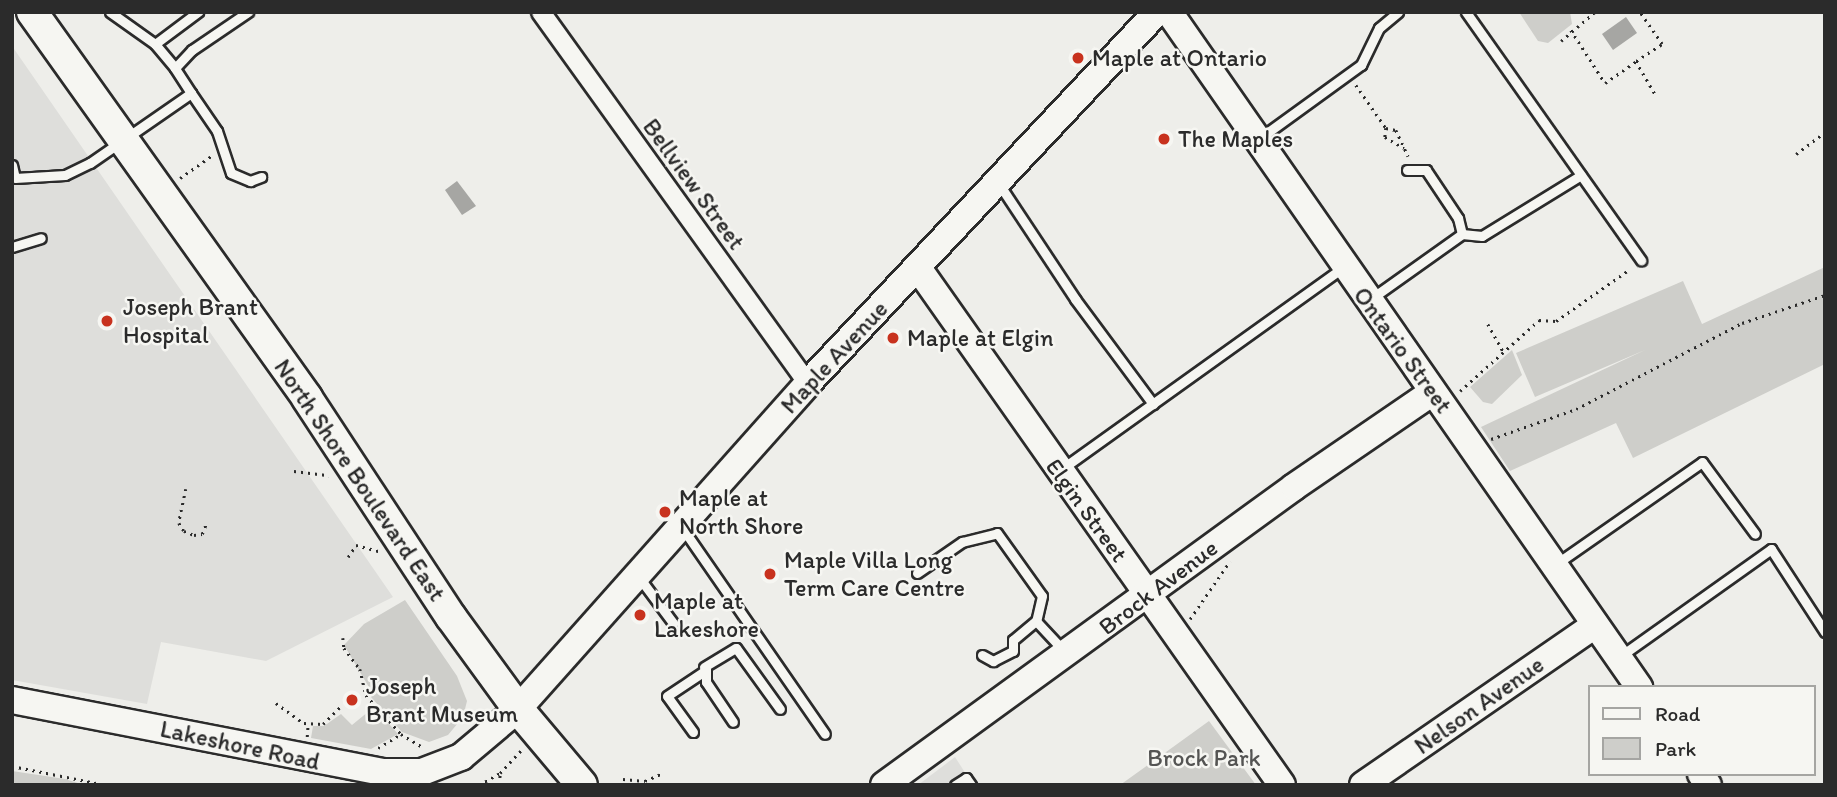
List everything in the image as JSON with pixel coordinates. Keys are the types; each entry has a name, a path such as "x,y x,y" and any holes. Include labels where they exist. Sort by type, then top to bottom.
{"main road":[{"name":"North Shore Boulevard East","path":"32,12 518,709"},
{"path":"518,709 582,785"}],"street":[{"name":"Bellview Street","path":"541,12 808,383"},
{"name":"Maple Avenue","path":"518,709 808,383 1157,12"},
{"name":"Ontario Street","path":"1169,12 1256,141 1472,445 1638,685"},
{"name":"Elgin Street","path":"918,268 1282,785"},
{"name":"Brock Avenue","path":"884,785 909,773 1147,594 1440,401"},
{"name":"Nelson Avenue","path":"1363,785 1595,625"},
{"name":"Lakeshore Road","path":"12,700 333,764 401,774 443,766 461,757 518,709"}],"lane":[{"path":"110,12 155,44 176,68 217,131 221,150 234,176 250,181 261,177"},
{"path":"155,44 198,12"},
{"path":"176,68 192,50 248,12"},
{"path":"1256,141 1361,65 1379,28 1398,12"},
{"path":"1466,12 1640,260"},
{"path":"12,165 14,178 65,175 191,93"},
{"path":"1412,170 1426,170 1439,199 1458,218 1462,234"},
{"path":"1368,301 1462,234 1482,236 1581,175"},
{"path":"998,183 1075,299 1153,404"},
{"path":"12,247 41,238"},
{"path":"1059,471 1344,267"},
{"path":"1554,566 1702,462 1755,534"},
{"path":"681,526 825,734"},
{"path":"916,573 962,542 997,533 1042,596 1036,621 1013,639 1013,651 993,661 982,655"},
{"path":"1618,658 1771,549 1825,632"},
{"path":"637,575 673,623"},
{"path":"1036,621 1067,655"},
{"path":"693,732 667,696 736,648 780,709"},
{"path":"705,668 706,682 733,722"},
{"path":"956,785 966,778 971,785"}],"path":[{"path":"1561,41 1595,12"},
{"path":"1571,30 1605,83 1662,44 1640,12"},
{"path":"1636,61 1655,94"},
{"path":"1348,74 1387,128 1395,130 1412,170"},
{"path":"1387,128 1385,137 1404,149"},
{"path":"1796,154 1825,132"},
{"path":"159,192 221,150"},
{"path":"1440,401 1460,391 1539,320 1556,321 1640,260"},
{"path":"1472,445 1576,409 1742,323 1825,295"},
{"path":"1488,324 1503,351"},
{"path":"294,471 358,477"},
{"path":"186,489 179,523 184,531 194,535 202,534 206,524"},
{"path":"348,557 356,545 410,556"},
{"path":"1177,637 1236,554"},
{"path":"343,638 344,648 360,669 366,695 401,734 411,736 443,766"},
{"path":"276,702 309,723 323,724 341,707"},
{"path":"479,785 500,773 537,733"},
{"path":"12,766 106,785"},
{"path":"499,785 500,773"},
{"path":"623,779 645,781 661,774"}],"shaded area":[{"path":"1626,17 1637,33 1613,50 1602,34"},
{"name":"Joseph Brant Hospital","path":"12,46 393,597 266,661 161,642 147,704 12,680"},
{"path":"457,181 476,206 462,215 445,190"},
{"path":"955,757 973,785 918,785"}],"green space":[{"path":"1519,12 1570,12 1572,24 1548,43 1538,41"},
{"path":"1825,267 1825,364 1633,458 1616,423 1510,471 1481,427 1645,350 1535,397 1516,353 1683,281 1702,324"},
{"path":"1512,350 1522,375 1492,404 1483,402 1470,387"},
{"path":"405,600 457,676 467,701 463,717 448,735 429,742 402,732 371,697 373,694 344,645 364,624"},
{"path":"374,707 398,734 371,749 311,738 313,726 324,726 341,714 352,725"},
{"name":"Brock Park","path":"1209,721 1256,785 1120,785 1173,747"},
{"path":"12,771 65,779 84,785 12,785"}],"place":[{"name":"Maple at Ontario","path":"1078,58"},
{"name":"The Maples","path":"1164,139"},
{"name":"Joseph Brant Hospital","path":"107,321"},
{"name":"Maple at Elgin","path":"893,338"},
{"name":"Maple at North Shore","path":"665,512"},
{"name":"Maple Villa Long Term Care Centre","path":"770,574"},
{"name":"Maple at Lakeshore","path":"640,615"},
{"name":"Joseph Brant Museum","path":"352,700"}]}
